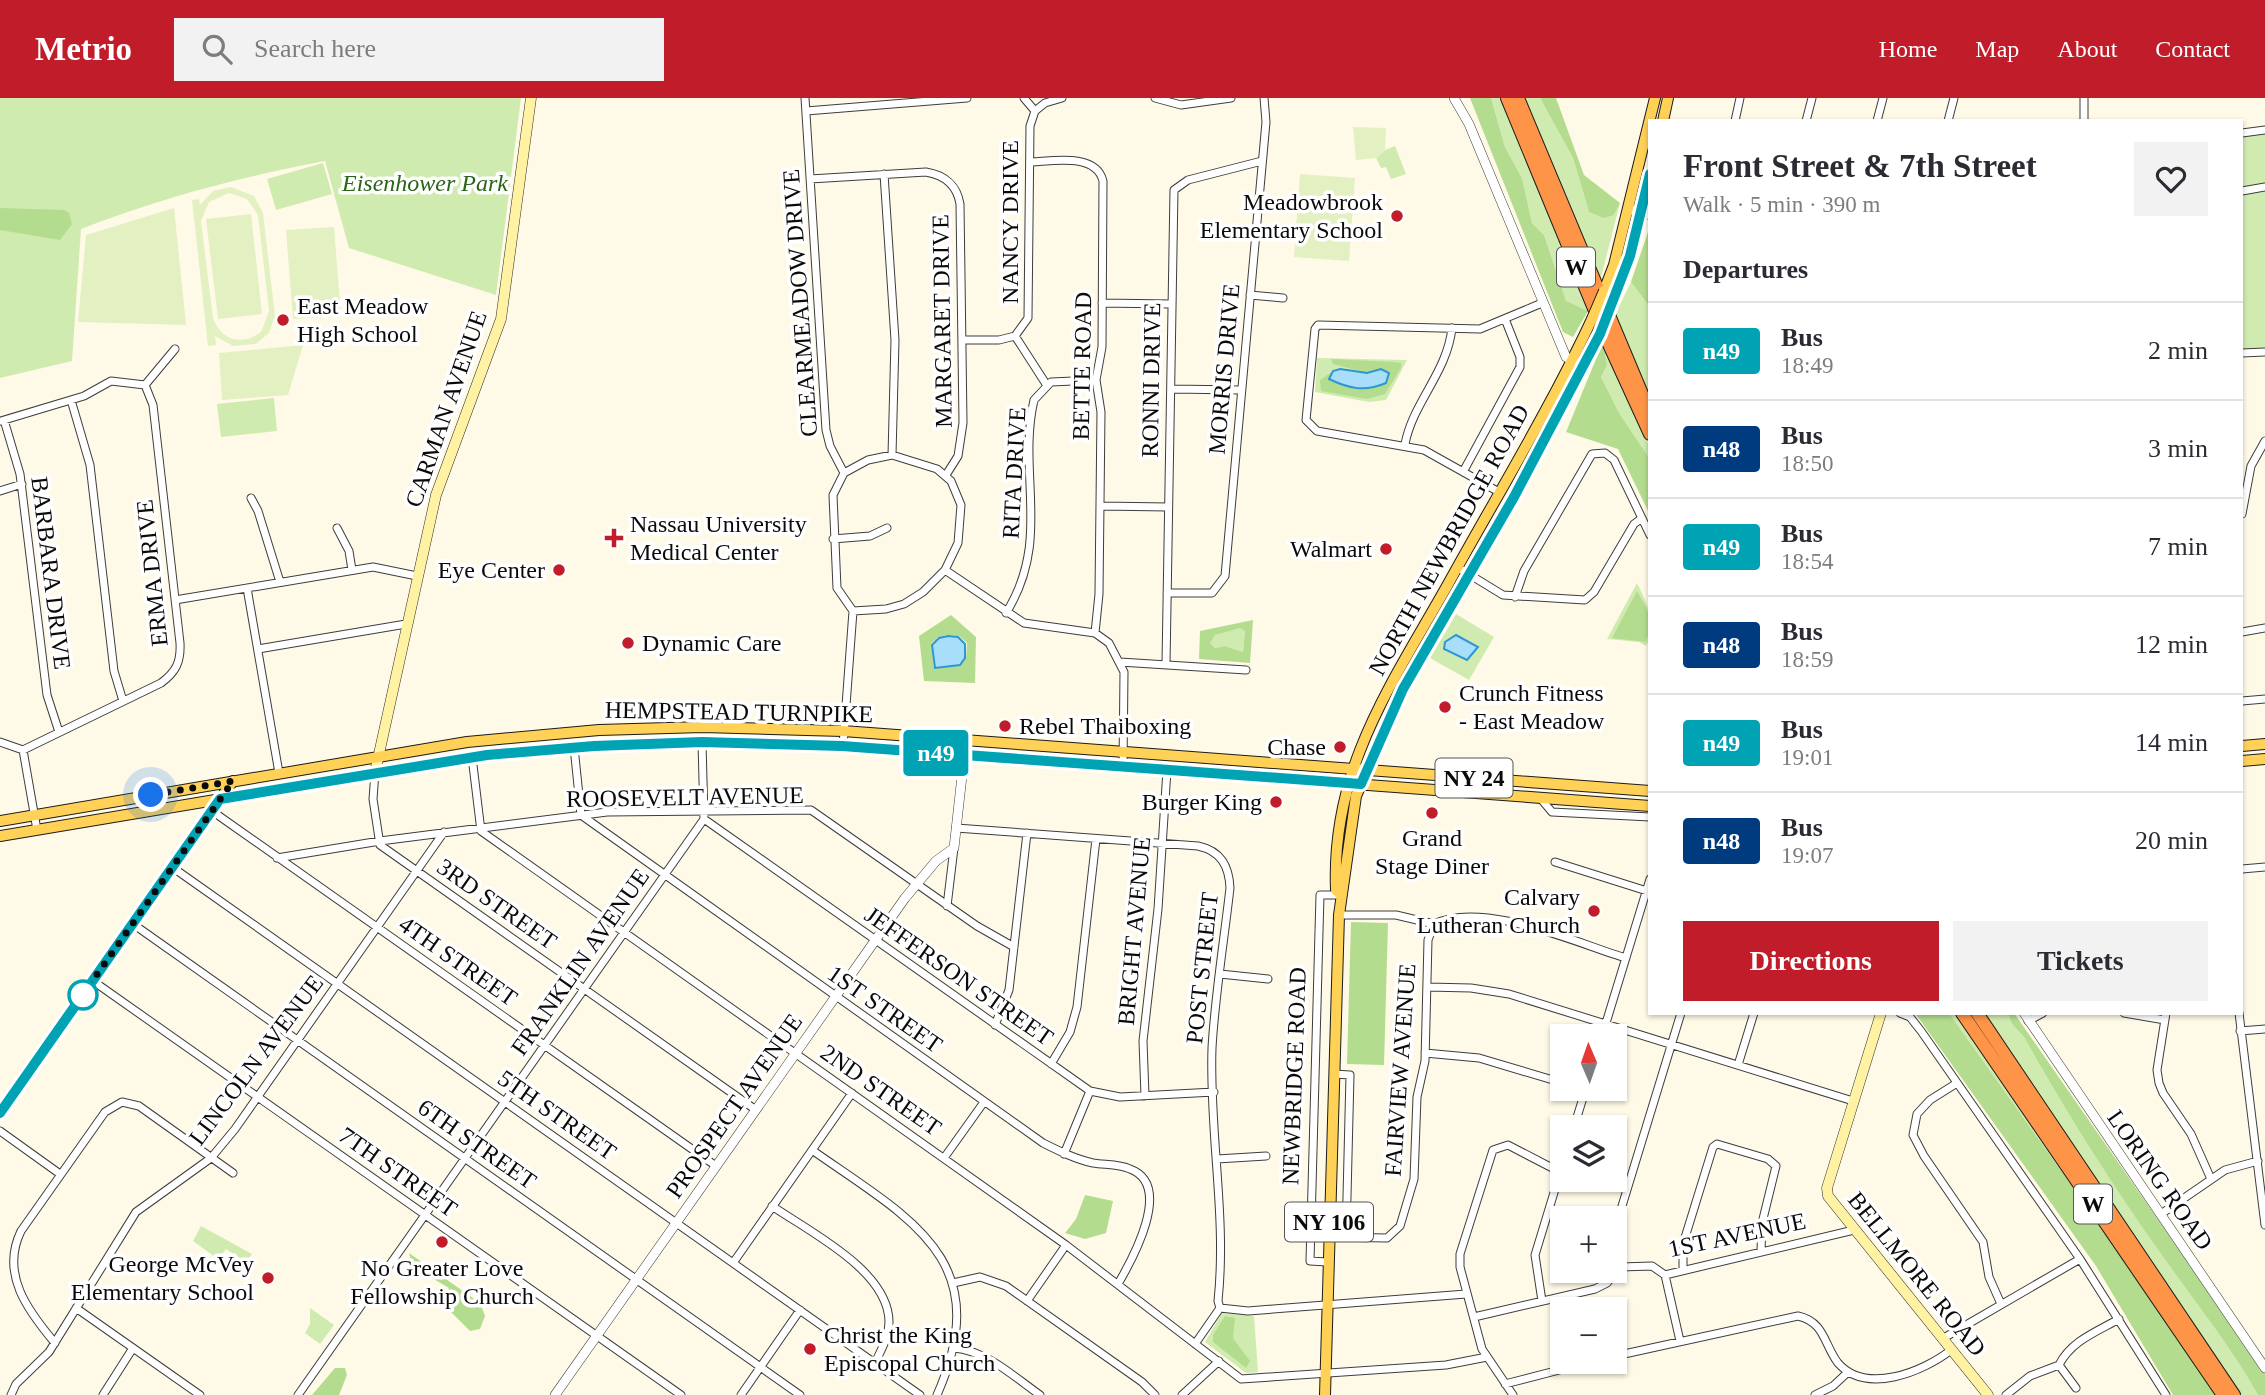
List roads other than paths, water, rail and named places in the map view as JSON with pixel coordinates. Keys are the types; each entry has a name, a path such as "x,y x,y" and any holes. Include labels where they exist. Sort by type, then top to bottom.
{"highway":[{"name":"W","path":"1507,98 1597,316 1648,430"},
{"name":"W","path":"1518,98 1648,408"},
{"name":"W","path":"1963,1015 2223,1395"},
{"name":"W","path":"1978,1015 2234,1395"}],"main road":[{"name":"CARMAN AVENUE","path":"375,772 436,495 501,319 531,98"},
{"name":"NY 106","path":"1650,119 1655,98"},
{"path":"1663,119 1668,98"},
{"name":"NY 106","path":"1628,209 1648,127"},
{"name":"NY 106","path":"1646,214 1648,194"},
{"name":"NORTH NEWBRIDGE ROAD","path":"1366,769 1403,689 1514,497 1578,363 1604,291 1628,209"},
{"name":"NORTH NEWBRIDGE ROAD","path":"1348,783 1379,706 1499,492 1578,363 1600,334 1646,214"},
{"path":"1421,631 1432,639"},
{"name":"HEMPSTEAD TURNPIKE","path":"0,821 378,755 487,740 598,730 703,727 844,731 1648,791"},
{"name":"HEMPSTEAD TURNPIKE","path":"0,836 472,757 574,747 702,742 842,746 1602,804 1648,804"},
{"path":"2243,746 2265,744"},
{"path":"2243,761 2265,760"},
{"name":"NEWBRIDGE ROAD","path":"1340,895 1345,890 1350,825 1366,769"},
{"path":"0,1113 233,781"},
{"name":"NEWBRIDGE ROAD","path":"1325,1395 1340,895 1336,890 1335,854 1339,816 1348,783"},
{"name":"BELLMORE ROAD","path":"1880,1015 1827,1188 1832,1202 1988,1395"}],"street":[{"name":"CLEARMEADOW DRIVE","path":"805,98 826,430 830,446 844,473"},
{"path":"806,111 874,102 967,98"},
{"name":"NANCY DRIVE","path":"964,340 999,340 1015,336 1028,318 1032,162 1030,126 1035,111 1024,98"},
{"path":"1035,111 1045,103 1062,98"},
{"path":"1155,98 1181,105 1231,98"},
{"name":"MORRIS DRIVE","path":"1167,593 1208,594 1218,589 1224,580 1262,161 1264,98"},
{"path":"1454,98 1469,124 1566,357 1578,363"},
{"path":"1735,119 1740,98"},
{"path":"1807,119 1812,98"},
{"path":"1878,119 1883,98"},
{"path":"1949,119 1954,98"},
{"path":"2084,98 2084,119"},
{"path":"2243,133 2265,130"},
{"name":"RONNI DRIVE","path":"1166,664 1175,188 1188,180 1262,161"},
{"name":"BETTE ROAD","path":"1032,162 1084,162 1093,165 1102,174 1102,347 1096,380 1101,412 1099,594 1095,634"},
{"name":"MARGARET DRIVE","path":"810,179 936,173 948,180 956,190 960,204 964,340 962,444 946,475"},
{"path":"884,174 894,317 892,455"},
{"path":"2243,191 2265,187"},
{"path":"1628,209 1646,214"},
{"path":"1250,295 1283,298"},
{"path":"1102,303 1171,304"},
{"path":"1499,492 1434,455 1405,444 1317,430 1309,426 1306,420 1315,329 1318,325 1370,324 1480,329 1542,303"},
{"path":"1463,472 1520,367 1520,357 1505,319"},
{"path":"1405,444 1409,427 1448,355 1452,328"},
{"path":"1015,336 1046,384"},
{"path":"2,420 71,400 112,380 145,385 174,349"},
{"path":"2243,353 2265,352"},
{"name":"RITA DRIVE","path":"1006,613 1021,587 1029,559 1034,400 1046,384 1063,380 1096,380"},
{"name":"ERMA DRIVE","path":"23,750 160,683 176,669 181,654 153,405 145,385"},
{"path":"1171,389 1241,390"},
{"path":"71,400 90,466 114,671 123,701"},
{"name":"BARBARA DRIVE","path":"2,420 22,484 47,695 59,732"},
{"path":"2243,509 2251,466 2265,441"},
{"path":"1515,597 1524,571 1592,454 1605,453 1615,460 1648,532"},
{"path":"842,746 853,611 837,587 832,501 844,473 860,462 892,455 928,465 946,475 960,499 961,522 958,543 945,570 923,592 904,604 886,609 853,611"},
{"path":"0,491 22,484"},
{"path":"251,498 258,511 281,582"},
{"path":"1100,506 1168,507"},
{"path":"1457,567 1503,595 1585,600 1594,592 1634,524 1642,518"},
{"path":"337,528 349,551 352,570"},
{"path":"833,539 870,536 887,528"},
{"path":"175,600 373,567 417,576"},
{"path":"945,570 1006,613 1043,628 1095,634 1109,643 1121,662 1124,684 1123,767"},
{"path":"247,588 279,773"},
{"path":"258,649 406,624"},
{"path":"2243,632 2265,628"},
{"path":"1121,662 1246,670"},
{"path":"2243,701 2265,699"},
{"path":"947,906 966,740"},
{"path":"0,742 23,750 37,830"},
{"path":"702,742 703,815"},
{"path":"574,747 581,815"},
{"path":"472,757 481,827"},
{"name":"BRIGHT AVENUE","path":"1145,1096 1143,1041 1163,844 1167,771"},
{"path":"375,772 373,799 380,841"},
{"path":"1541,799 1552,812 1648,817"},
{"name":"ROOSEVELT AVENUE","path":"277,858 380,841 581,815 703,815 811,810 947,906 1014,947"},
{"name":"4TH STREET","path":"212,811 716,1166"},
{"name":"1ST STREET","path":"581,815 1043,1143 1064,1154 1091,1162 1129,1168 1140,1175 1147,1187 1149,1205 1142,1237 1118,1284"},
{"name":"FRANKLIN AVENUE","path":"298,1395 664,876 703,815"},
{"name":"JEFFERSON STREET","path":"703,815 1090,1091 1120,1097 1214,1092"},
{"name":"2ND STREET","path":"481,827 481,831 1066,1245 1245,1380 1325,1374"},
{"name":"POST STREET","path":"956,828 1207,848 1221,857 1228,869 1230,888 1212,1049 1222,1252 1217,1301 1220,1308"},
{"name":"LINCOLN AVENUE","path":"11,1395 16,1384 39,1365 55,1343 136,1212 211,1157 258,1097 444,832"},
{"path":"995,1025 1006,1004 1027,833"},
{"path":"1051,1064 1070,1032 1077,1007 1096,839"},
{"name":"3RD STREET","path":"380,841 417,871 755,1110"},
{"name":"PROSPECT AVENUE","path":"558,1394 875,940 916,884 936,861 954,848"},
{"path":"1555,862 1647,891"},
{"name":"5TH STREET","path":"172,867 920,1395"},
{"path":"2243,869 2265,867"},
{"path":"1427,987 1489,990 1606,1024 1648,887"},
{"name":"NEWBRIDGE ROAD","path":"1327,1262 1310,1261 1320,895 1340,895"},
{"path":"1339,915 1396,915 1434,924 1457,918 1495,919 1626,958"},
{"name":"6TH STREET","path":"132,924 800,1395"},
{"name":"FAIRVIEW AVENUE","path":"1329,1237 1387,1238 1400,1226 1414,1179 1417,1097 1425,1053 1428,940 1434,924"},
{"path":"1220,974 1268,979"},
{"name":"7TH STREET","path":"93,981 681,1395"},
{"path":"1622,1206 1680,1015"},
{"path":"1738,1065 1753,1015"},
{"path":"1903,1015 1915,1022 2080,1259 2166,1395"},
{"path":"2145,1015 2166,1017 2157,1070 2159,1083 2192,1134 2211,1179"},
{"path":"2239,1015 2265,1225"},
{"name":"LORING ROAD","path":"2026,1017 2265,1368"},
{"path":"2240,1031 2265,1028"},
{"path":"1628,1031 1853,1101"},
{"path":"1425,1053 1479,1058 1550,1079"},
{"name":"NEWBRIDGE ROAD","path":"1334,1074 1350,1075 1346,1237"},
{"path":"1957,1083 1917,1114 1913,1135 1924,1156 1983,1242 1989,1277 2001,1304"},
{"path":"1064,1154 1090,1091"},
{"path":"733,1263 852,1093"},
{"path":"55,1343 20,1294 13,1263 21,1231 112,1105 122,1102 139,1106 233,1173"},
{"path":"944,1158 984,1102"},
{"path":"0,1132 60,1174"},
{"path":"1683,1270 1683,1244 1713,1147 1717,1143 1768,1159 1776,1166 1762,1223 1761,1251"},
{"path":"1513,1395 1487,1357 1476,1331 1466,1294 1460,1254 1493,1150 1508,1145 1550,1167"},
{"path":"812,1150 914,1223 936,1248 953,1283 958,1315 954,1348 937,1395"},
{"path":"1217,1158 1266,1156"},
{"path":"2161,1214 2234,1166 2258,1161"},
{"path":"1542,1301 1535,1271 1535,1255 1554,1192"},
{"path":"772,1206 860,1268 878,1285 886,1302 889,1319 887,1338 875,1363"},
{"name":"1ST AVENUE","path":"1627,1267 1652,1266 1665,1275 1854,1230"},
{"path":"1027,1301 1066,1245"},
{"path":"1942,1339 2080,1259"},
{"path":"1665,1275 1680,1341"},
{"path":"953,1283 971,1277 993,1279 1142,1382 1155,1395"},
{"path":"1474,1317 1595,1289 1606,1283"},
{"path":"1195,1344 1220,1308 1248,1311 1466,1294"},
{"path":"76,1308 200,1395"},
{"path":"741,1395 800,1311"},
{"path":"1627,1353 1798,1316 1811,1321 1821,1330 1833,1357 1847,1373 1865,1380 1885,1380 1924,1370 1951,1350"},
{"path":"2006,1395 2030,1376 2059,1366 2065,1352 2075,1343 2119,1319"},
{"path":"103,1395 133,1348"},
{"path":"954,1348 972,1349 983,1355 1040,1395"},
{"path":"1325,1374 1446,1365 1487,1357"},
{"path":"1182,1395 1219,1362"},
{"path":"2059,1366 2077,1388"},
{"path":"1506,1384 1550,1372"},
{"path":"1815,1395 1833,1386 1847,1373"}],"water":[{"path":"1340,369 1367,373 1381,369 1389,373 1386,383 1371,388 1358,388 1329,379 1333,371"},
{"path":"1456,635 1478,647 1467,660 1444,649 1445,642"},
{"path":"958,637 965,644 965,658 960,665 935,668 932,645 939,638"}],"place":[{"name":"Meadowbrook Elementary School","path":"1397,216"},
{"name":"East Meadow High School","path":"283,320"},
{"name":"Nassau University Medical Center","path":"614,538"},
{"name":"Walmart","path":"1386,549"},
{"name":"Eye Center","path":"559,570"},
{"name":"Dynamic Care","path":"628,643"},
{"name":"Crunch Fitness - East Meadow","path":"1445,707"},
{"name":"Rebel Thaiboxing","path":"1005,726"},
{"name":"Chase","path":"1340,747"},
{"name":"Burger King","path":"1276,802"},
{"name":"Grand Stage Diner","path":"1432,813"},
{"name":"Calvary Lutheran Church","path":"1594,911"},
{"name":"No Greater Love Fellowship Church","path":"442,1242"},
{"name":"George McVey Elementary School","path":"268,1278"},
{"name":"Christ the King Episcopal Church","path":"810,1349"}],"park label":[{"name":"Eisenhower Park","path":"425,183"}]}
